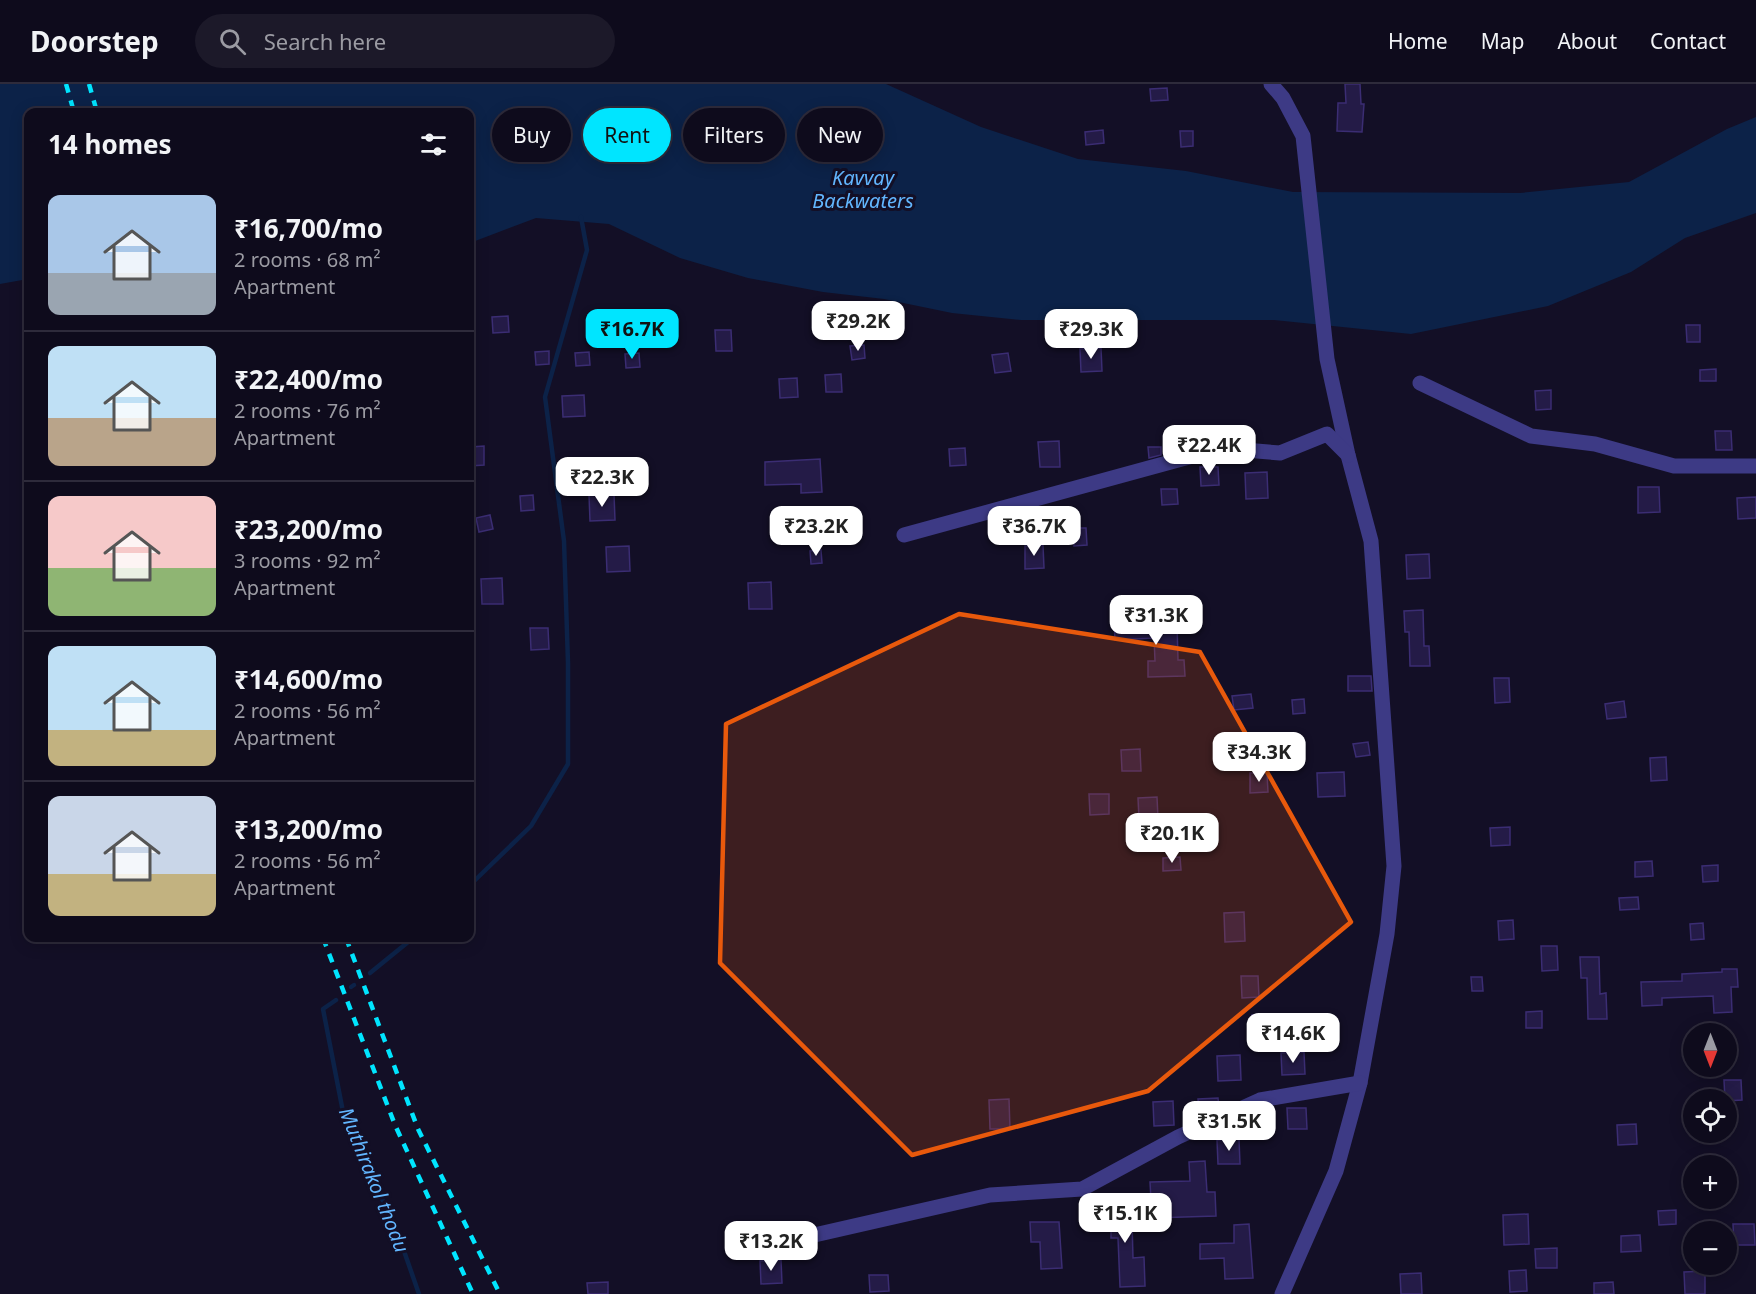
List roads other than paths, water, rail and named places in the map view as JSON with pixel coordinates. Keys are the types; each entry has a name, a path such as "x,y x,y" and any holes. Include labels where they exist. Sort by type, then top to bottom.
{"street":[{"path":"1271,84 1283,98 1303,136 1327,359 1348,455 1371,541 1394,866 1387,934 1360,1083 1336,1170 1281,1294"},
{"path":"1420,383 1531,436 1595,444 1674,466 1756,466"},
{"path":"904,535 1200,454 1232,449 1280,453 1327,434 1348,455"},
{"path":"762,1247 990,1195 1082,1189 1178,1137 1260,1100 1360,1083"}],"water":[{"name":"Kavvay Backwaters","path":"0,84 886,84 981,127 1078,159 1186,171 1293,192 1520,193 1629,182 1727,129 1756,117 1756,213 1685,238 1631,272 1548,306 1411,334 1274,320 1021,320 952,313 884,299 823,292 748,278 680,258 609,224 536,218 474,241 474,108 24,108 24,280 0,284"}],"waterway":[{"path":"474,881 531,826 568,764 568,663 564,541 545,397 587,250 581,217"},
{"path":"370,973 408,942"},
{"name":"Muthirakol thodu","path":"336,1000 323,1009 344,1117 397,1231 419,1294"}],"railway":[{"path":"66,84 73,108"},
{"path":"89,84 96,108"},
{"path":"325,942 395,1125 473,1294"},
{"path":"348,942 418,1129 500,1294"}]}
